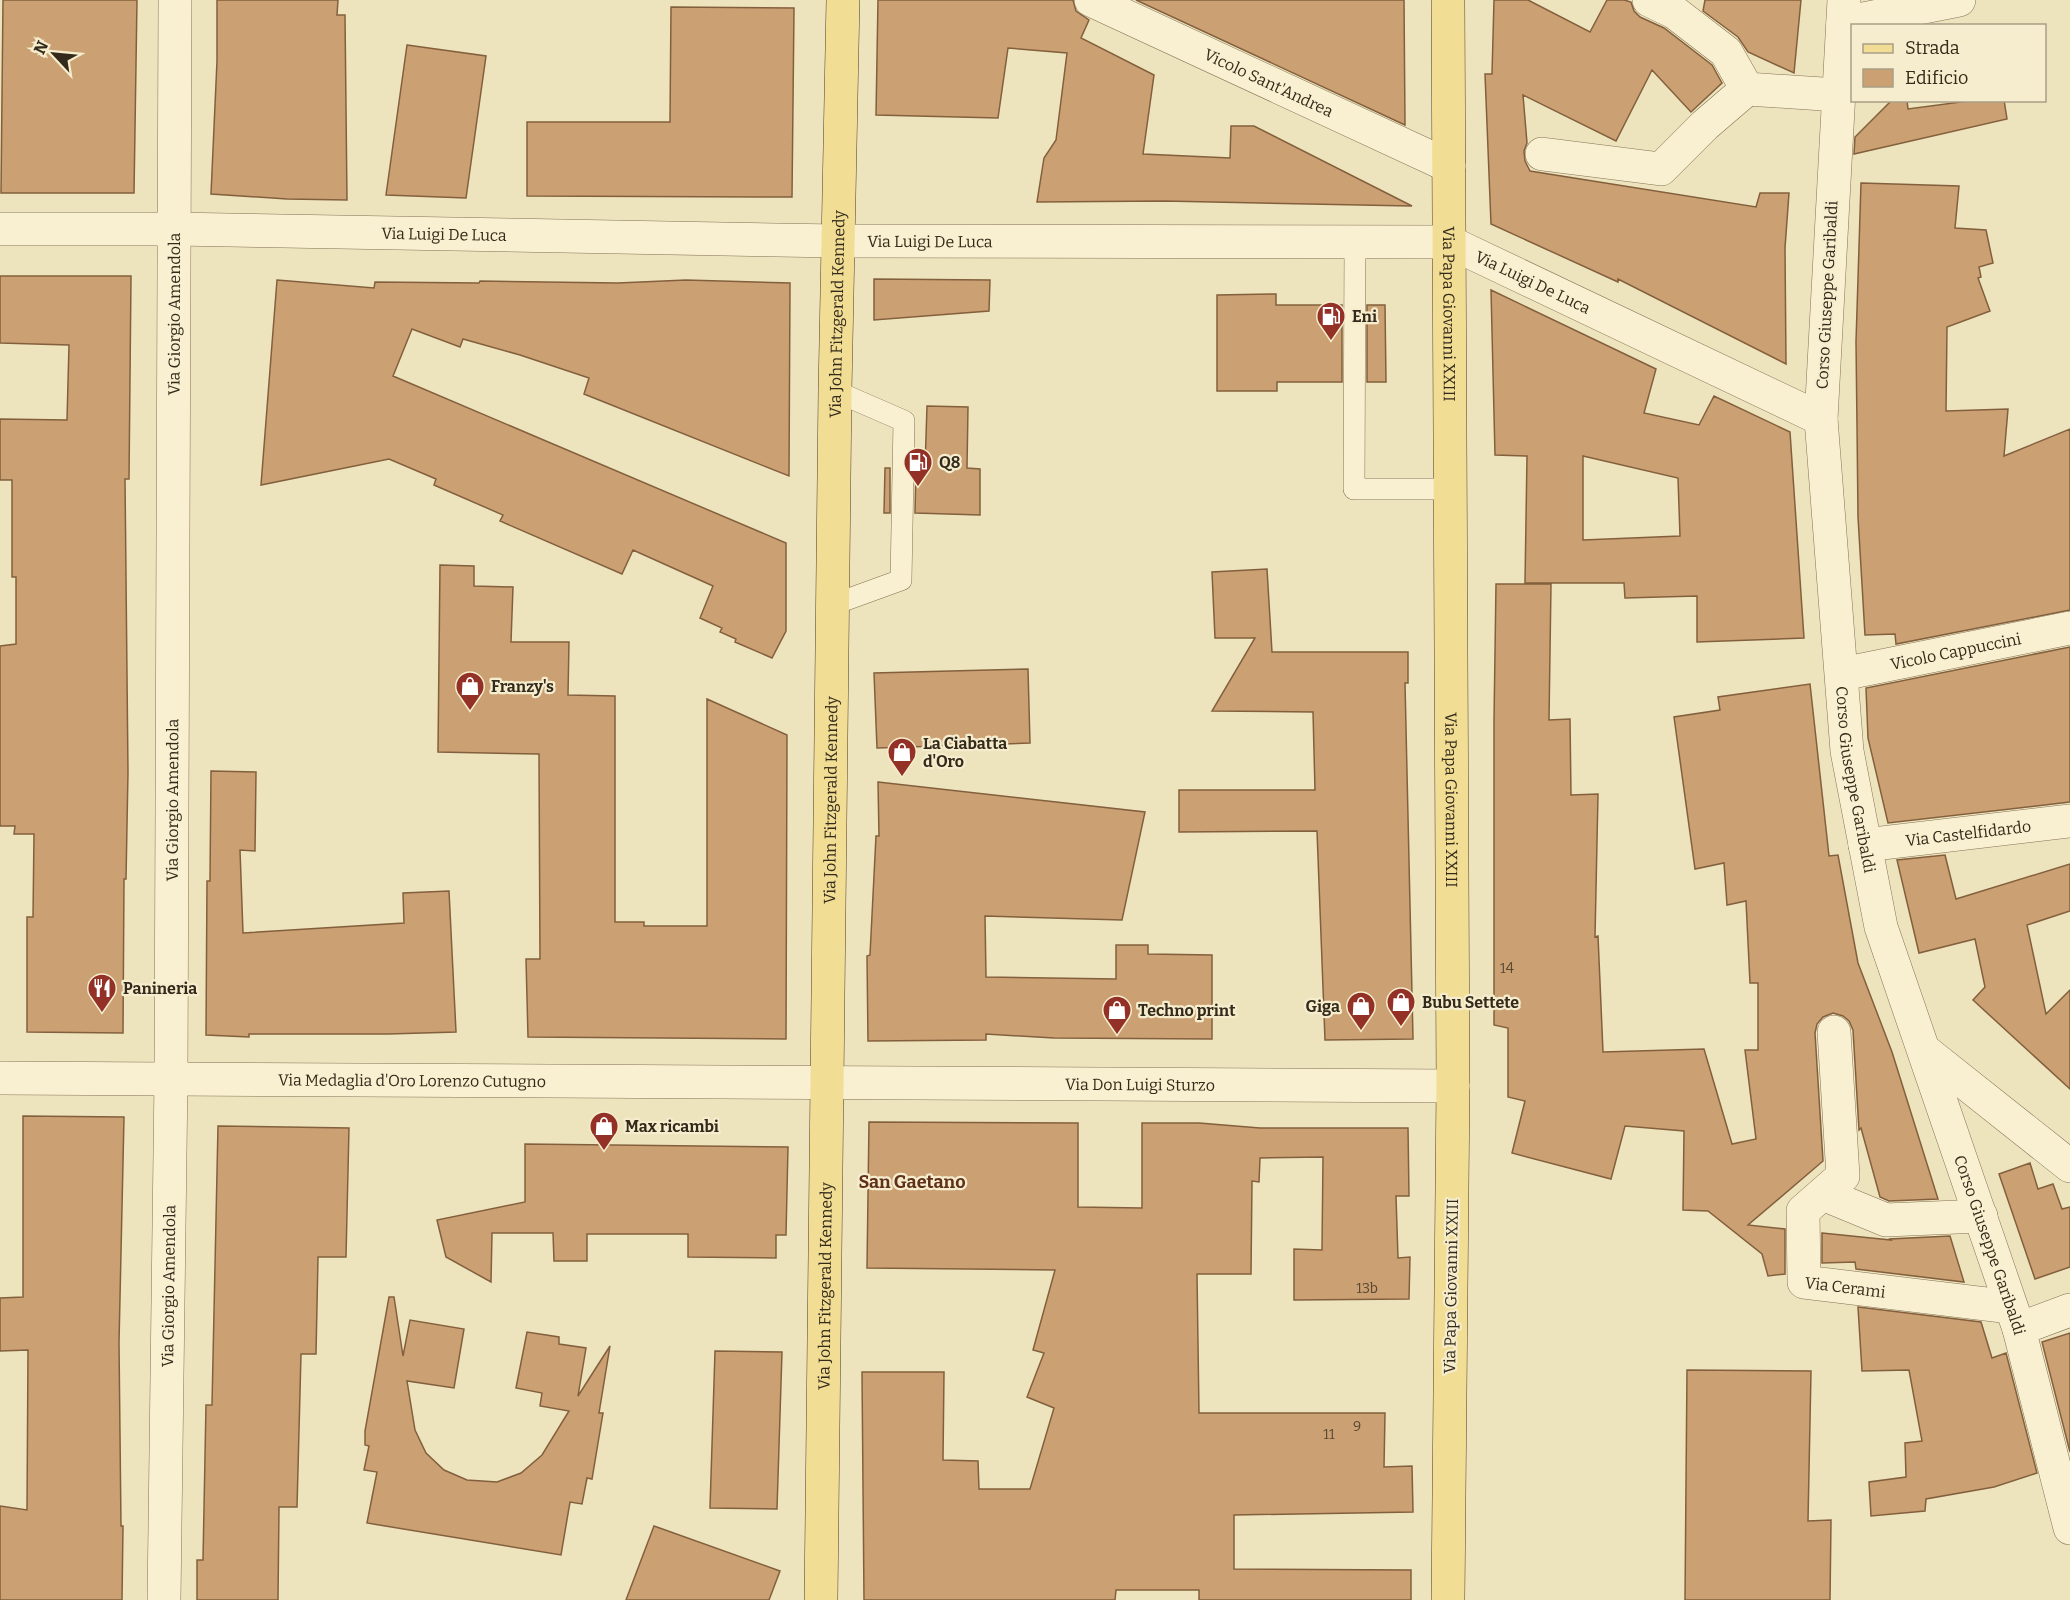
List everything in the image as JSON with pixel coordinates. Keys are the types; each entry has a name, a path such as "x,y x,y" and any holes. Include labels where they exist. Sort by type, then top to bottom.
{"main road":[{"name":"Via John Fitzgerald Kennedy","path":"821,1600 832,604 843,0"},
{"name":"Via Papa Giovanni XXIII","path":"1448,0 1453,1086 1448,1600"}],"street":[{"name":"Via Giorgio Amendola","path":"164,1600 171,1079 175,0"},
{"name":"Vicolo Sant'Andrea","path":"1091,0 1449,166"},
{"path":"1649,0 1674,12 1726,52 1747,89"},
{"path":"1844,11 1959,0"},
{"name":"Corso Giuseppe Garibaldi","path":"1844,11 1821,419 1847,751 1881,927 2015,1318 2070,1528"},
{"path":"1542,154 1661,169 1705,125 1747,89 1838,95"},
{"name":"Via Luigi De Luca","path":"0,229 175,229 837,241 1449,242 1821,419"},
{"name":"Vicolo Cappuccini","path":"1842,674 2070,628"},
{"name":"Via Castelfidardo","path":"1865,845 2070,821"},
{"name":"Via Cerami","path":"1834,1032 1843,1176 1803,1211 1804,1282 2015,1318"},
{"path":"1925,1052 2070,1166"},
{"name":"Via Medaglia d'Oro Lorenzo Cutugno","path":"0,1078 826,1082"},
{"name":"Via Don Luigi Sturzo","path":"826,1082 1453,1086"},
{"path":"1823,1194 1886,1220 1981,1216"},
{"path":"2015,1318 2070,1310"}],"lane":[{"path":"1355,242 1354,489 1450,489"},
{"path":"832,604 901,580 904,421 835,391"}],"building":[{"path":"3,0 137,0 134,193 1,193"},
{"path":"217,0 338,0 337,15 345,15 347,200 211,194 217,61"},
{"path":"878,0 1073,0 1076,11 1089,20 1081,38 1154,75 1143,154 1230,158 1231,126 1254,126 1412,206 1164,201 1037,202 1044,158 1056,140 1067,53 1008,48 998,118 876,115"},
{"path":"1136,0 1404,0 1405,125"},
{"path":"1494,0 1528,0 1590,32 1607,0 1631,2 1634,11 1640,17 1664,28 1712,65 1722,83 1691,112 1652,70 1616,141 1523,95 1527,143 1524,151 1525,161 1530,171 1756,207 1760,193 1789,193 1785,248 1786,364 1618,279 1618,282 1491,224 1485,74 1492,74"},
{"path":"1705,0 1801,0 1794,73 1748,52 1738,37 1703,11"},
{"path":"671,7 794,8 792,197 527,196 527,122 670,122"},
{"path":"407,45 486,56 466,198 386,195"},
{"path":"1890,102 1907,102 1908,109 1961,102 2004,102 2007,119 1854,154 1855,137"},
{"path":"1861,183 1959,186 1955,228 1986,230 1993,263 1979,267 1981,277 1978,278 1990,311 1947,327 1946,411 2008,409 2004,456 2070,429 2070,610 1896,644 1895,634 1865,635 1858,517 1856,342"},
{"path":"0,276 131,276 129,479 125,479 128,772 126,879 124,879 123,1033 27,1032 27,917 33,917 34,834 14,834 15,826 0,826 0,646 16,644 16,577 12,577 12,480 0,480 0,419 67,420 69,345 0,343"},
{"path":"874,279 990,280 989,311 874,320"},
{"path":"277,280 374,288 375,282 618,283 686,280 790,283 789,476 584,394 589,378 463,339 460,347 412,329 393,376 786,543 786,631 772,658 735,642 736,639 720,632 722,628 700,618 713,586 633,550 622,574 500,521 503,515 434,485 436,479 389,459 261,485"},
{"path":"1491,290 1656,369 1644,413 1699,425 1714,396 1790,432 1804,638 1697,642 1697,596 1625,598 1624,583 1525,583 1527,456 1495,455","holes":["1583,456 1678,478 1680,536 1583,540"]},
{"path":"1276,294 1276,305 1342,305 1342,382 1277,382 1277,391 1217,391 1217,295"},
{"path":"1367,305 1385,305 1386,382 1367,382"},
{"path":"927,406 968,407 967,468 980,469 980,515 915,513 916,468 925,468"},
{"path":"885,468 890,468 890,513 884,513"},
{"path":"440,565 474,566 474,586 513,587 511,642 569,642 568,695 615,696 615,922 644,922 644,926 707,926 707,699 787,735 786,1039 528,1037 526,959 540,959 539,754 438,752"},
{"path":"1267,569 1272,652 1408,652 1408,683 1405,683 1413,1039 1325,1040 1317,831 1179,832 1179,790 1315,790 1313,712 1212,711 1255,638 1215,638 1212,572"},
{"path":"1496,584 1551,584 1549,720 1570,719 1571,795 1598,794 1595,937 1598,936 1603,1052 1704,1049 1732,1144 1756,1139 1745,1050 1758,1050 1758,983 1750,983 1746,901 1727,905 1724,863 1695,869 1674,717 1720,710 1718,697 1810,684 1829,856 1838,855 1858,963 1892,1052 1938,1199 1889,1201 1880,1197 1861,1128 1859,1130 1853,1030 1849,1021 1833,1013 1823,1017 1817,1024 1815,1033 1823,1161 1748,1225 1785,1229 1785,1274 1768,1276 1762,1254 1708,1211 1683,1210 1684,1131 1625,1126 1611,1179 1512,1153 1525,1101 1508,1097 1508,1028 1494,1025"},
{"path":"2070,647 2070,802 1888,823 1868,738 1866,688"},
{"path":"1028,669 1030,743 877,748 874,673"},
{"path":"211,771 256,772 255,851 240,850 243,933 404,923 403,893 449,891 456,1032 249,1034 249,1037 206,1035 207,881 210,881"},
{"path":"878,782 1145,812 1122,920 985,916 986,977 1116,979 1116,945 1148,945 1148,954 1212,955 1212,1039 1054,1038 986,1034 986,1040 868,1041 867,956 870,955 876,836 879,836"},
{"path":"1945,855 1956,899 2070,864 2070,911 2027,925 2046,1014 2070,990 2070,1089 1973,1000 1985,987 1975,939 1919,953 1897,860"},
{"path":"23,1116 124,1117 119,1343 121,1526 123,1526 122,1600 0,1600 0,1506 27,1510 28,1350 0,1351 0,1298 23,1297"},
{"path":"869,1122 1078,1123 1078,1207 1142,1208 1142,1123 1199,1123 1260,1128 1408,1128 1409,1196 1396,1196 1398,1258 1410,1257 1409,1299 1294,1300 1294,1249 1322,1250 1323,1157 1260,1158 1259,1182 1252,1181 1251,1274 1197,1274 1199,1413 1385,1413 1384,1467 1412,1466 1413,1512 1234,1515 1234,1569 1411,1570 1411,1600 1199,1600 1199,1590 1116,1590 1115,1600 864,1600 862,1372 944,1372 943,1460 978,1461 979,1489 1030,1489 1054,1408 1027,1397 1044,1353 1033,1350 1055,1270 867,1268"},
{"path":"218,1126 349,1128 346,1257 318,1257 316,1354 301,1354 297,1507 279,1507 278,1600 197,1600 197,1560 203,1560 206,1405 212,1405"},
{"path":"525,1144 788,1147 786,1235 776,1235 776,1258 688,1257 688,1234 587,1234 587,1261 554,1261 553,1233 492,1233 491,1282 446,1257 437,1220 525,1202"},
{"path":"2030,1163 2038,1189 2053,1184 2062,1209 2070,1207 2070,1267 2035,1279 1999,1174"},
{"path":"1822,1233 1891,1240 1950,1236 1964,1282 1856,1269 1855,1262 1822,1263"},
{"path":"389,1297 394,1297 403,1356 410,1320 464,1329 454,1388 407,1381 415,1430 426,1453 444,1470 467,1480 497,1482 521,1473 542,1455 569,1411 540,1406 542,1393 516,1388 527,1332 559,1337 559,1344 586,1348 578,1396 610,1346 599,1413 603,1413 592,1479 587,1478 582,1504 570,1502 561,1555 367,1523 377,1472 364,1470 369,1446 365,1445 365,1431"},
{"path":"1858,1307 1981,1322 1992,1358 2006,1353 2037,1473 1994,1487 1926,1499 1925,1511 1871,1516 1869,1482 1906,1477 1905,1443 1922,1441 1909,1370 1862,1371"},
{"path":"2070,1333 2070,1452 2042,1342"},
{"path":"715,1351 782,1352 777,1509 710,1508"},
{"path":"1687,1370 1811,1371 1808,1521 1831,1520 1830,1600 1685,1600"},
{"path":"654,1526 780,1571 769,1600 626,1600"}],"place":[{"name":"Eni","path":"1331,342"},
{"name":"Q8","path":"918,488"},
{"name":"Franzy's","path":"470,712"},
{"name":"La Ciabatta d'Oro","path":"902,778"},
{"name":"Panineria","path":"102,1014"},
{"name":"Bubu Settete","path":"1401,1028"},
{"name":"Giga","path":"1361,1032"},
{"name":"Techno print","path":"1117,1036"},
{"name":"Max ricambi","path":"604,1152"}],"district":[{"name":"San Gaetano","path":"912,1182"}]}
